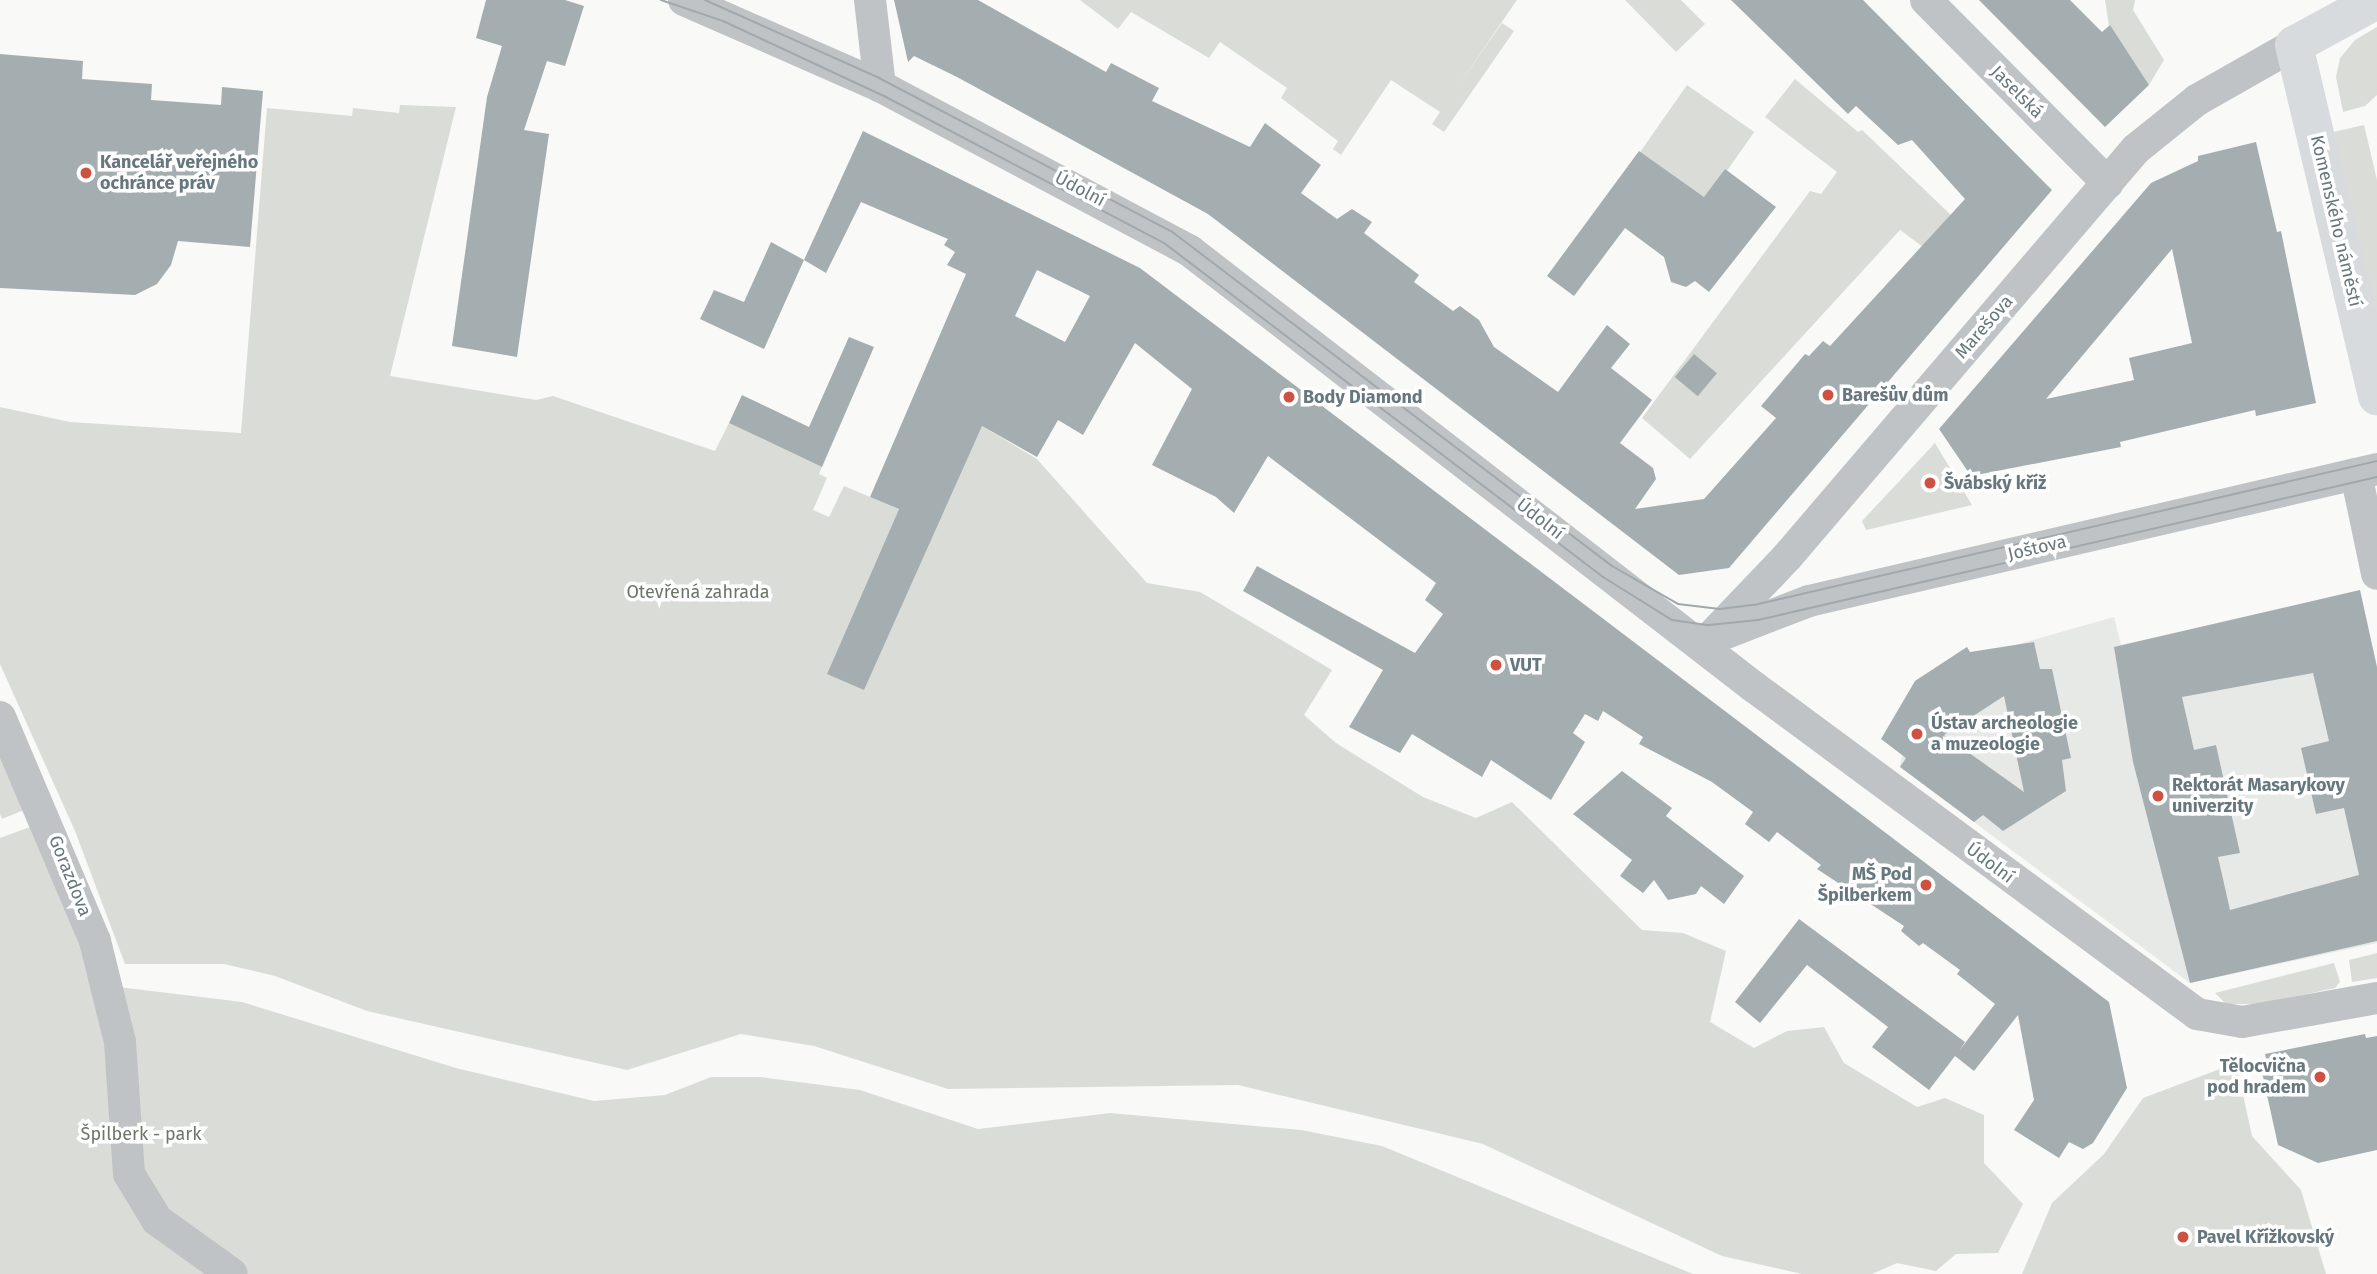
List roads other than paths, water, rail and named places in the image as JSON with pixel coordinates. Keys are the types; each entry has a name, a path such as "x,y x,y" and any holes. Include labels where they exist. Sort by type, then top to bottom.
{"main road":[{"path":"2294,46 2377,0"},
{"name":"Komenského náměstí","path":"2294,46 2377,396"}],"street":[{"name":"Údolní","path":"684,0 880,86 1190,251 1703,645 2197,1014 2242,1022 2377,998"},
{"path":"870,0 880,86"},
{"name":"Jaselská","path":"1926,0 2108,183"},
{"name":"Marešova","path":"1703,645 1787,557 2136,149 2197,100 2294,46"},
{"path":"2366,471 2377,574"},
{"name":"Joštova","path":"1703,645 1773,611 1809,601 2366,471"},
{"name":"Gorazdova","path":"0,717 95,941 120,1042 129,1174 157,1220 232,1274"}],"tram line":[{"path":"661,0 723,21 884,96 1164,243 1603,577 1672,620 1709,625 1758,620 2377,477"},
{"path":"705,0 879,78 1171,231 1612,566 1678,604 1720,609 1754,605 2377,461"}],"place":[{"name":"Kancelář veřejného ochránce práv","path":"86,173"},
{"name":"Barešův dům","path":"1828,395"},
{"name":"Body Diamond","path":"1289,397"},
{"name":"Švábský kříž","path":"1930,483"},
{"name":"VUT","path":"1496,665"},
{"name":"Ústav archeologie a muzeologie","path":"1917,734"},
{"name":"Rektorát Masarykovy univerzity","path":"2158,796"},
{"name":"MŠ Pod Špilberkem","path":"1926,885"},
{"name":"Tělocvična pod hradem","path":"2320,1077"},
{"name":"Pavel Křížkovský","path":"2183,1237"}],"park label":[{"name":"Otevřená zahrada","path":"698,592"},
{"name":"Špilberk - park","path":"141,1134"}]}
